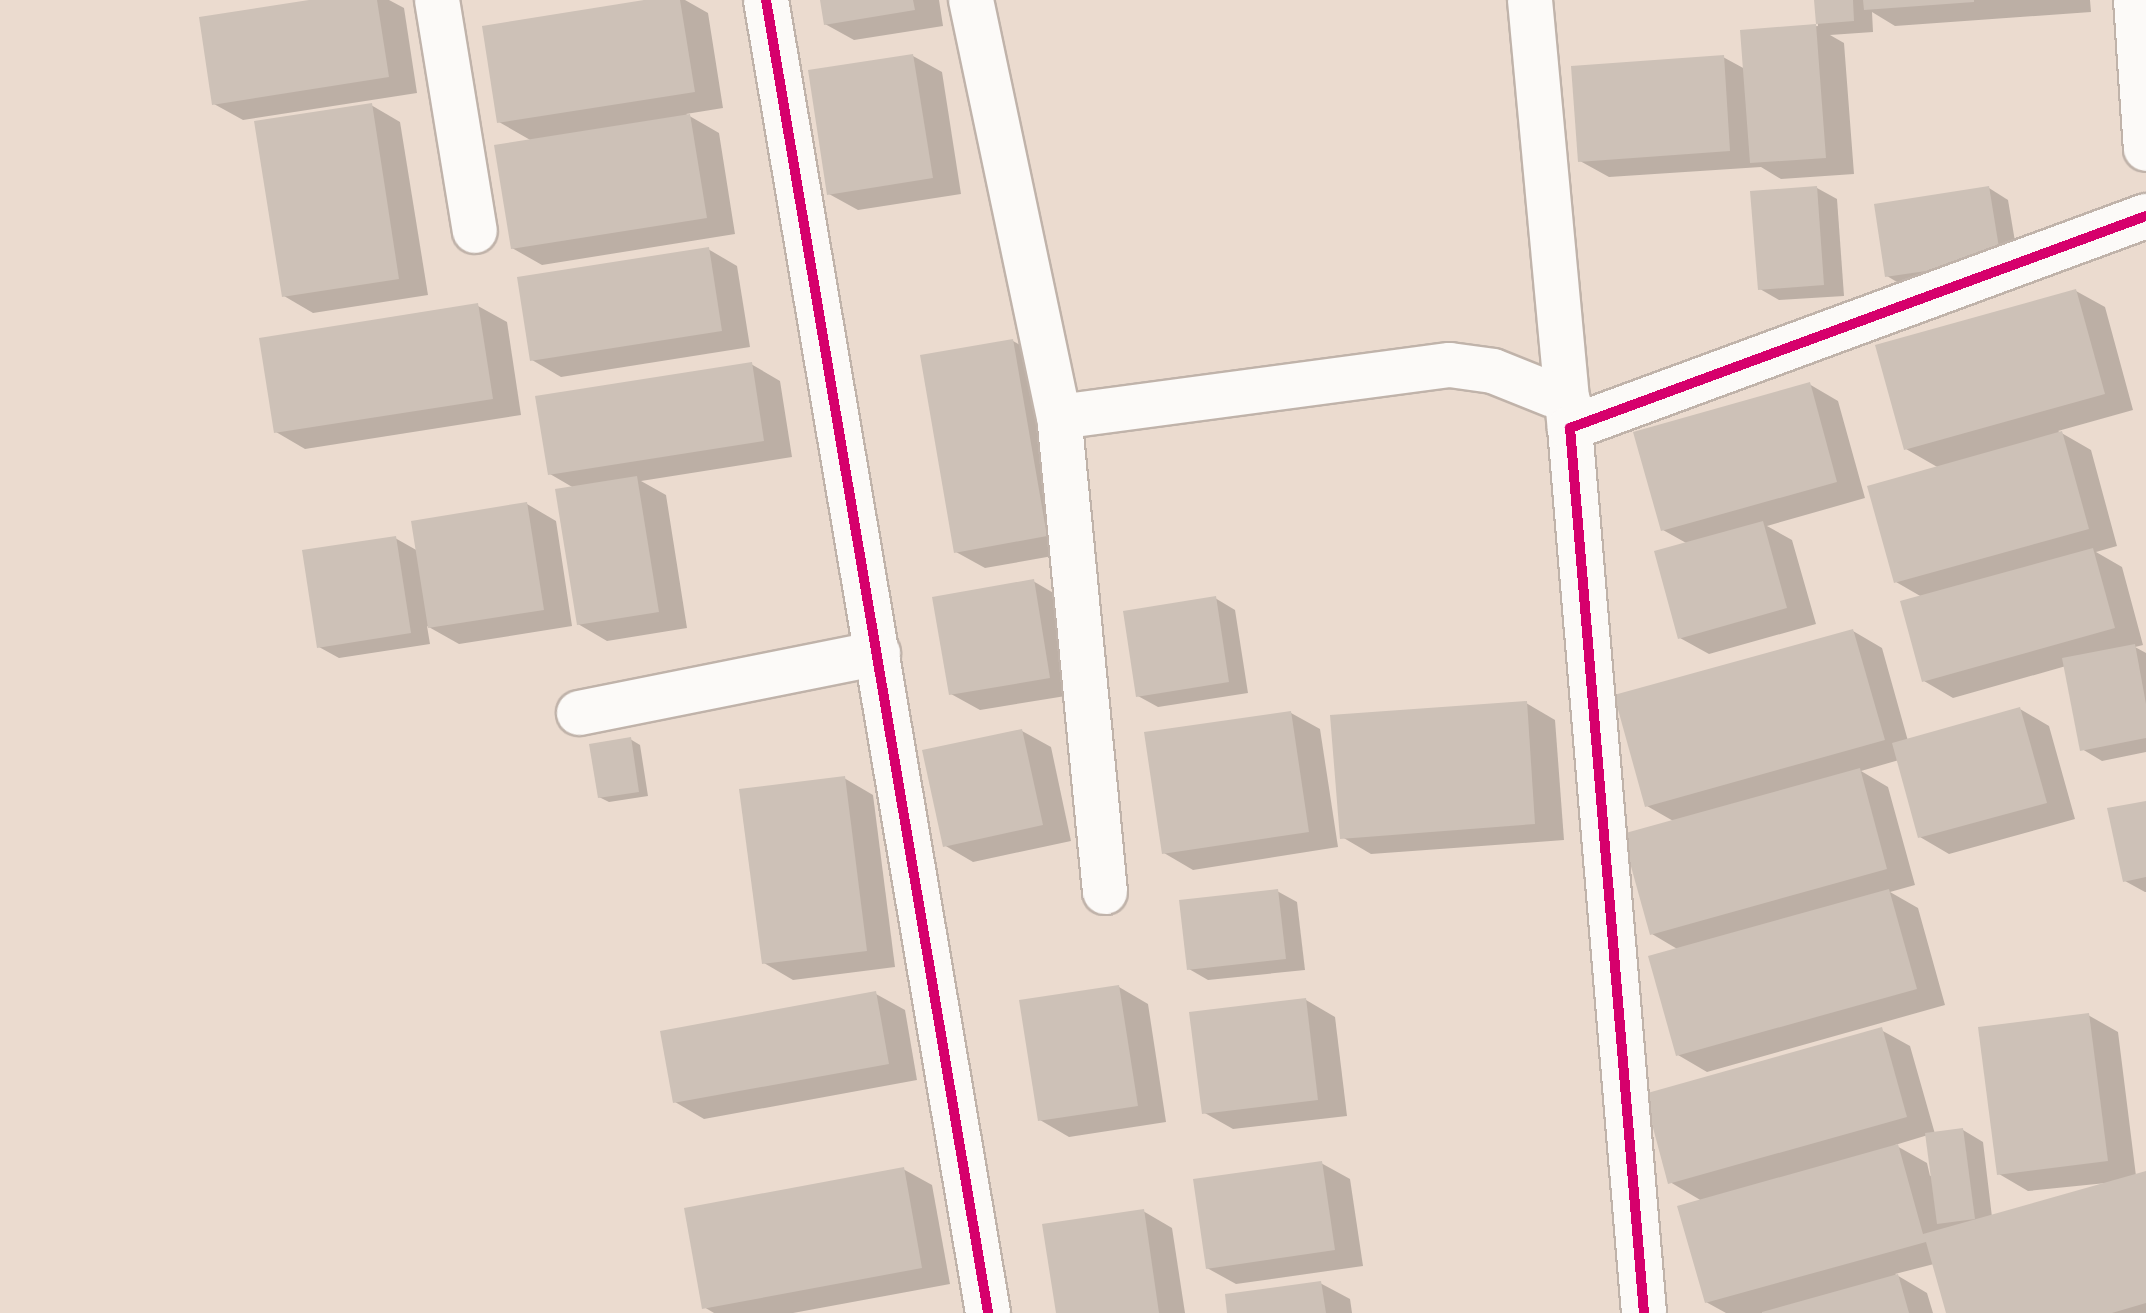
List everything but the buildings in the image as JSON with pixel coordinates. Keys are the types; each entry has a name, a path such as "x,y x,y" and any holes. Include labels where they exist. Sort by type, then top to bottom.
{"street":[{"path":"437,0 475,231"},
{"path":"766,0 988,1313"},
{"path":"971,0 1059,417 1105,892"},
{"path":"1530,0 1569,414 1644,1313"},
{"path":"2136,0 2146,149"},
{"path":"1059,417 1450,365 1493,371 1569,414 2146,216"},
{"path":"579,713 878,653"}],"cycle path":[{"path":"766,0 988,1313"},
{"path":"1644,1313 1570,428 2146,216"}]}
